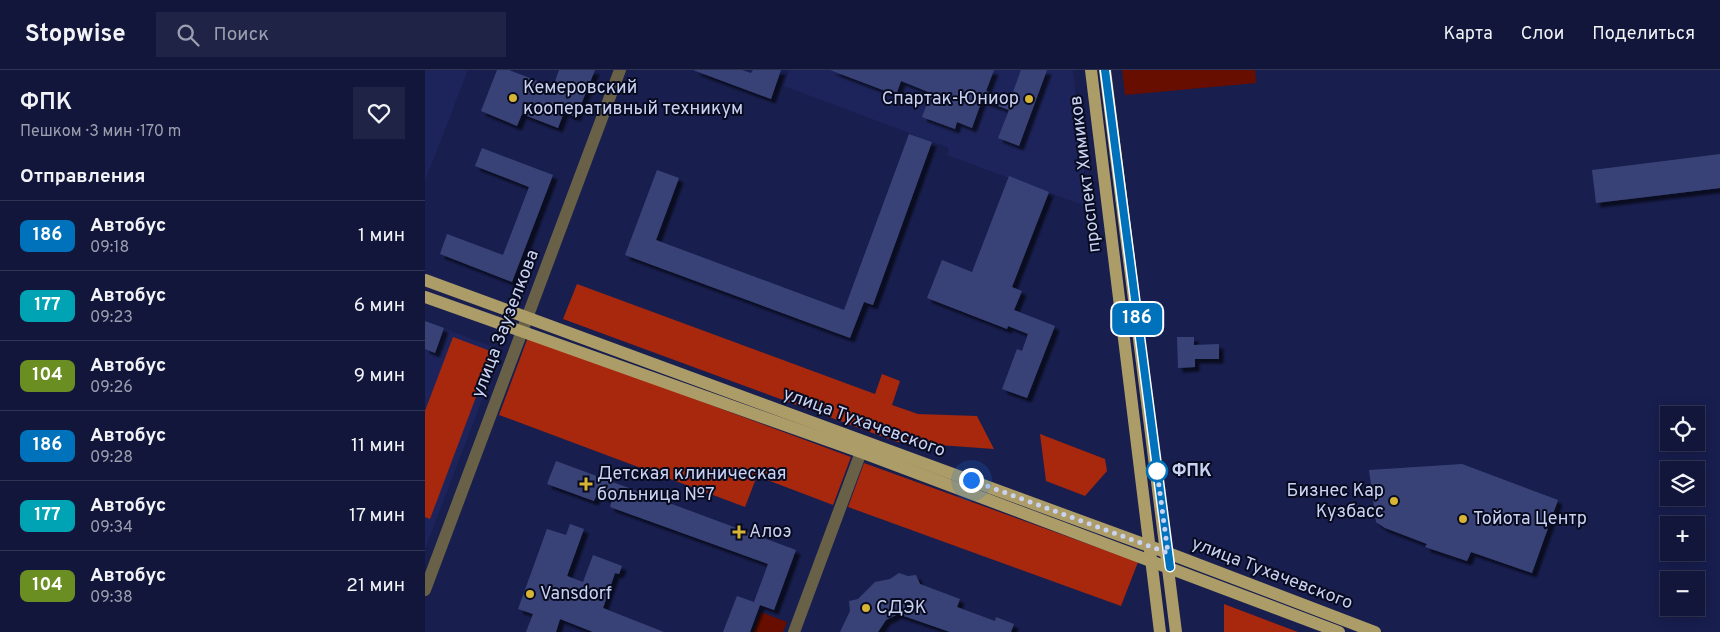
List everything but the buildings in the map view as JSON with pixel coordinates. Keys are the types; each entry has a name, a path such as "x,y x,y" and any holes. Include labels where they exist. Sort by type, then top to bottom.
{"main road":[{"name":"проспект Химиков","path":"1091,70 1160,632"},
{"name":"проспект Химиков","path":"1105,70 1170,567 1176,632"},
{"name":"улица Тухачевского","path":"425,280 1150,546 1375,632"},
{"name":"улица Тухачевского","path":"425,297 861,452 1339,632"}],"street":[{"name":"улица Заузелкова","path":"425,590 620,70"},
{"path":"795,632 861,452"}],"shaded area":[{"path":"425,70 468,70 425,181"},
{"path":"789,70 1073,70 1088,207 947,155 949,148 784,86"},
{"path":"1122,70 1255,70 1256,83 1125,95"},
{"path":"577,284 875,394 882,374 900,381 892,405 918,414 977,416 994,449 897,442 563,319"},
{"path":"425,321 501,350 425,549"},
{"path":"453,337 493,352 430,519 425,517 425,411"},
{"path":"528,337 851,457 833,505 757,476 745,507 499,415"},
{"path":"1040,434 1105,459 1107,471 1085,496 1046,481"},
{"path":"864,463 1138,562 1121,606 848,507"},
{"path":"1224,604 1298,632 1224,632"},
{"path":"761,612 787,622 783,632 753,632"}],"bus line":[{"name":"186","path":"1105,70 1170,567"}],"place":[{"name":"Кемеровский кооперативный техникум","path":"513,98"},
{"name":"Спартак-Юниор","path":"1029,99"},
{"name":"ФПК","path":"1157,471"},
{"name":"Детская клиническая больница №7","path":"586,484"},
{"name":"Бизнес Кар Кузбасс","path":"1394,501"},
{"name":"Тойота Центр","path":"1463,519"},
{"name":"Алоэ","path":"739,532"},
{"name":"Vansdorf","path":"530,594"},
{"name":"СДЭК","path":"866,608"}],"route":[{"path":"971,480 1168,553 1157,471"}]}
